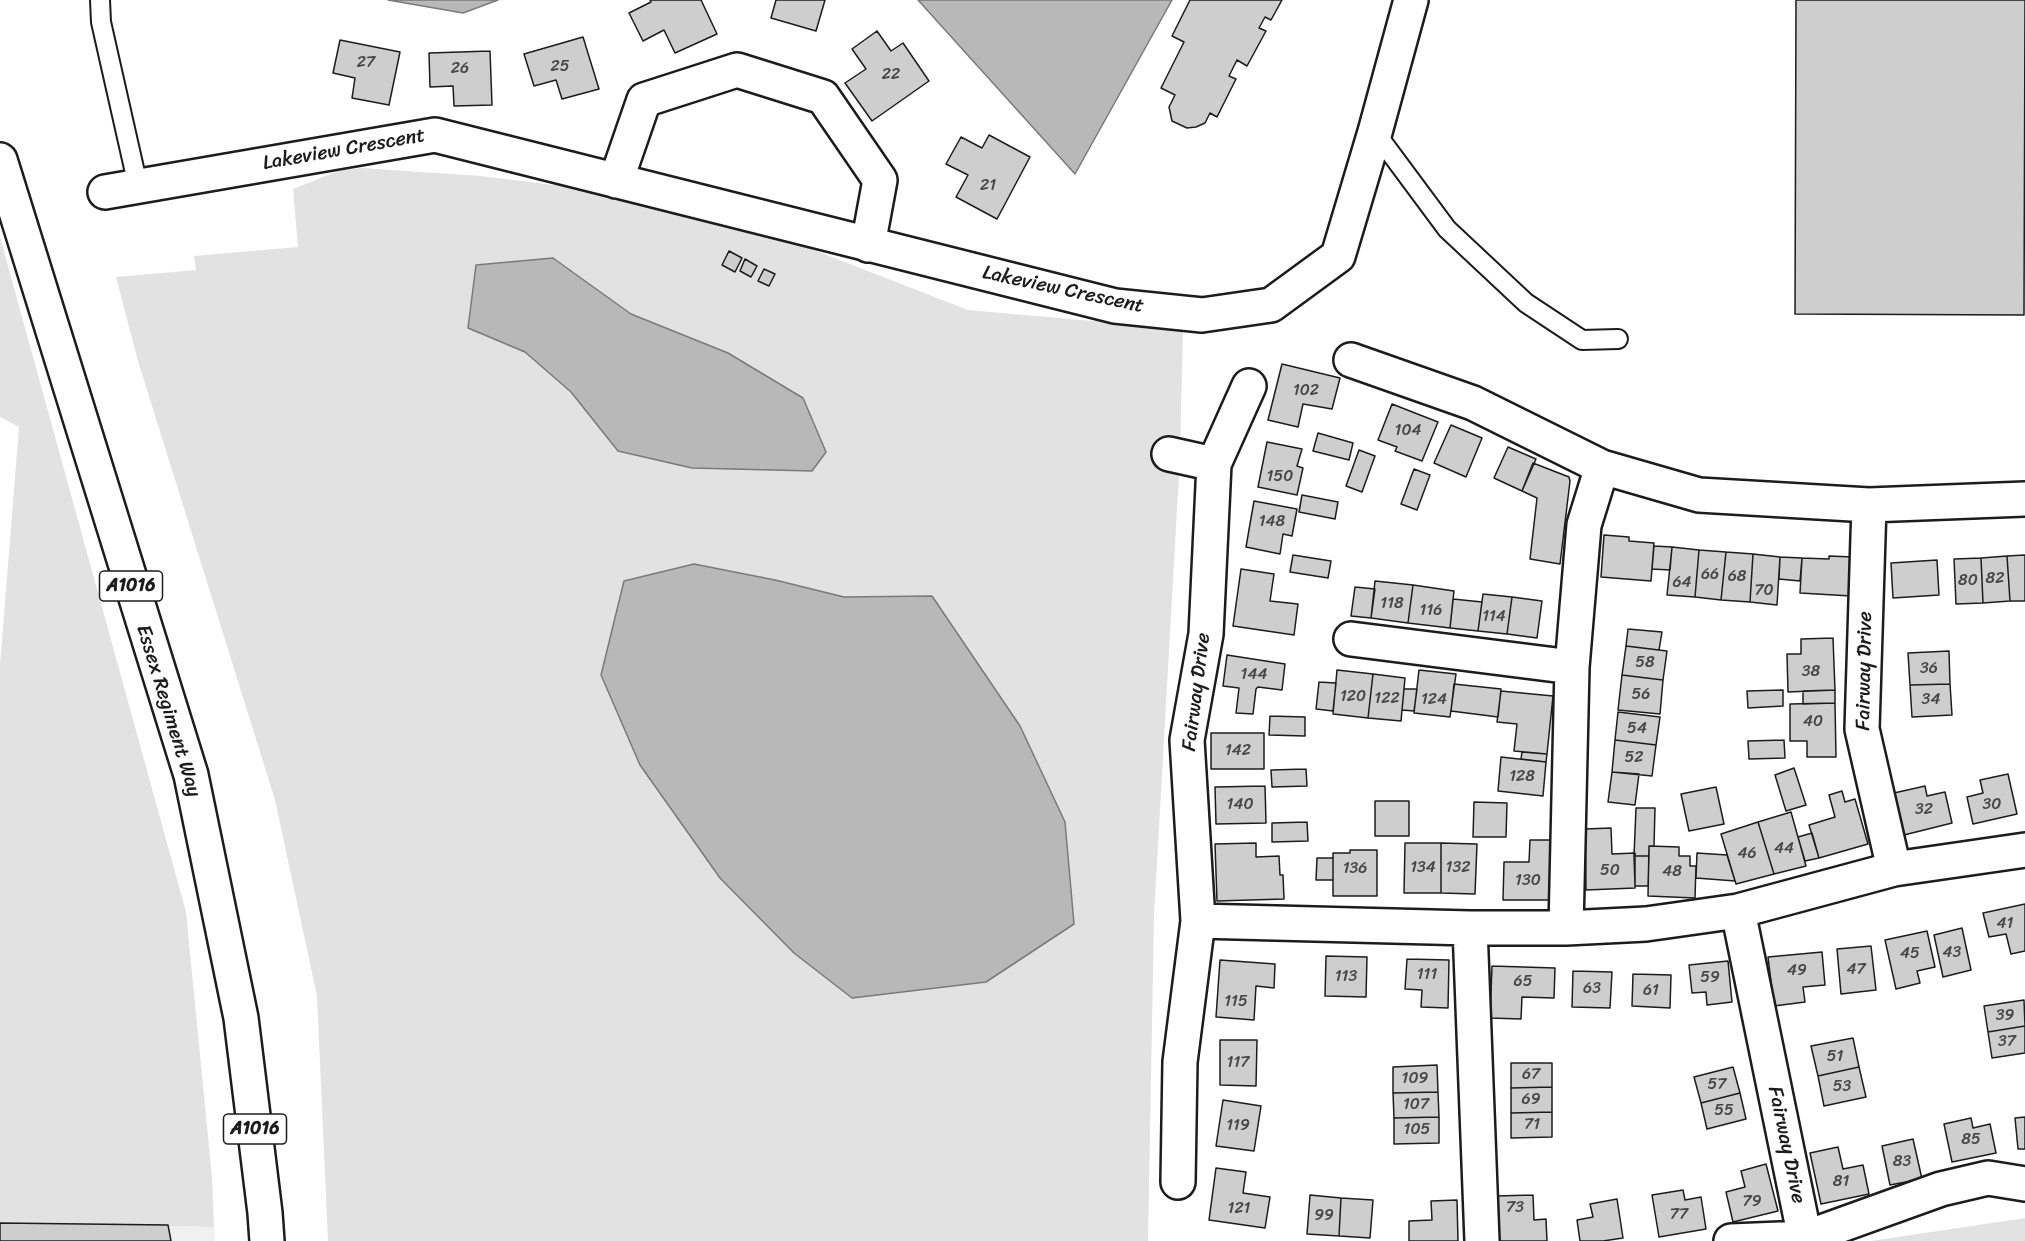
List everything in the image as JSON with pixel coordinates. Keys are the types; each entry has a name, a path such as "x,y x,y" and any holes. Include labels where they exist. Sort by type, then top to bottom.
{"street":[{"name":"Lakeview Crescent","path":"105,192 435,135 1115,306 1202,315 1271,305 1338,256 1411,0"},
{"path":"616,181 644,100 737,70 823,97 880,180 868,245"},
{"name":"Essex Regiment Way","path":"0,160 190,775 241,1018 267,1241"},
{"path":"1351,360 1473,403 1602,467 1699,495 1869,505 2025,499"},
{"name":"Fairway Drive","path":"1178,1182 1180,1062 1198,921 1187,740 1206,634 1214,464 1249,386"},
{"path":"1168,454 1214,464"},
{"path":"1566,928 1572,667 1584,525 1602,467"},
{"name":"Fairway Drive","path":"1869,505 1862,729 1894,869"},
{"path":"1351,639 1572,667"},
{"path":"1198,921 1470,928 1566,928 1646,924 1738,911 1894,869 2025,850"},
{"name":"Fairway Drive","path":"1738,911 1805,1238"},
{"path":"1470,928 1482,1241"},
{"path":"1731,1241 1805,1238 1941,1189 1988,1178 2025,1184"}],"lane":[{"path":"100,0 100,22 138,186"},
{"path":"1375,132 1447,229 1526,303 1582,340 1618,339"}],"shaded area":[{"path":"388,0 498,0 463,13"},
{"path":"918,0 1172,0 1075,174"},
{"path":"362,168 481,176 594,190 719,219 819,252 968,310 1183,329 1180,457 1154,915 1148,1241 328,1241 317,996 275,800 138,361 116,277 196,270 194,256 298,247 293,189 338,171"},
{"path":"0,237 186,912 212,1177 214,1227 0,1223 0,665 19,427 0,417"},
{"path":"553,258 631,314 728,353 803,398 826,452 812,471 692,468 618,451 571,392 525,352 468,328 476,265"},
{"path":"694,564 844,597 932,596 1020,726 1065,822 1074,924 986,982 852,998 794,953 720,878 640,765 601,675 624,581"},
{"path":"2025,1218 2025,1241 1871,1241"},
{"path":"0,1223 214,1227 215,1241 0,1241"}],"building":[{"path":"650,0 701,0 717,34 675,53 664,30 643,41 629,13 651,2"},
{"path":"776,0 825,0 816,31 771,18"},
{"path":"1190,0 1282,0 1271,20 1265,17 1259,28 1266,31 1247,66 1237,60 1229,76 1236,79 1217,117 1210,113 1205,123 1187,128 1172,121 1169,107 1175,95 1161,88 1184,42 1172,36"},
{"path":"1796,0 2025,0 2024,315 1795,314"},
{"path":"877,31 891,51 903,43 929,81 872,121 845,83 866,69 852,49"},
{"path":"583,37 599,89 562,99 556,80 534,86 524,54"},
{"path":"340,40 400,52 389,105 352,98 355,78 333,73"},
{"path":"490,51 492,105 454,106 453,86 430,87 429,53"},
{"path":"989,135 1030,157 997,219 956,197 968,175 946,164 961,137 982,148"},
{"path":"729,251 742,258 735,272 722,265"},
{"path":"745,259 757,266 751,277 740,271"},
{"path":"764,269 775,274 769,286 758,281"},
{"path":"1282,364 1340,378 1332,409 1303,404 1298,427 1268,420"},
{"path":"1392,404 1438,422 1422,461 1395,451 1397,447 1378,440"},
{"path":"1451,425 1482,438 1466,477 1434,463"},
{"path":"1318,433 1353,443 1349,460 1313,451"},
{"path":"1267,442 1302,449 1297,466 1303,468 1297,495 1258,487"},
{"path":"1508,447 1536,459 1522,491 1494,478"},
{"path":"1359,450 1375,456 1362,492 1346,486"},
{"path":"1533,463 1569,477 1560,564 1530,559 1537,498 1522,491"},
{"path":"1414,469 1430,475 1417,510 1401,504"},
{"path":"1302,495 1338,502 1335,519 1299,512"},
{"path":"1254,501 1297,509 1292,536 1283,534 1280,554 1246,547"},
{"path":"1604,535 1629,537 1629,541 1654,543 1651,581 1601,577"},
{"path":"1654,546 1672,547 1670,570 1652,569"},
{"path":"1672,547 1699,550 1695,597 1667,595"},
{"path":"1699,550 1726,552 1721,600 1695,597"},
{"path":"1726,552 1753,554 1750,602 1721,600"},
{"path":"1753,554 1780,557 1777,605 1750,602"},
{"path":"1293,555 1331,561 1328,578 1290,572"},
{"path":"2025,555 2025,601 2010,601 2007,556"},
{"path":"1829,556 1853,557 1851,596 1800,593 1802,558 1829,559"},
{"path":"2007,556 2010,601 1983,603 1981,558"},
{"path":"1780,557 1802,558 1800,581 1779,579"},
{"path":"1981,558 1983,603 1956,604 1954,559"},
{"path":"1937,560 1939,595 1893,598 1891,563"},
{"path":"1241,569 1274,574 1270,601 1298,604 1294,635 1233,626"},
{"path":"1375,581 1413,585 1408,623 1371,618"},
{"path":"1413,585 1454,591 1450,628 1408,623"},
{"path":"1355,587 1375,589 1371,618 1351,616"},
{"path":"1483,594 1512,597 1507,634 1478,631"},
{"path":"1512,597 1542,601 1537,638 1507,634"},
{"path":"1453,599 1482,602 1478,631 1450,628"},
{"path":"1628,629 1662,632 1659,650 1626,646"},
{"path":"1833,638 1835,690 1788,692 1787,654 1801,654 1801,639"},
{"path":"1626,646 1667,651 1663,680 1622,675"},
{"path":"1949,651 1950,684 1910,685 1908,653"},
{"path":"1227,655 1285,664 1282,690 1258,687 1253,714 1236,713 1239,688 1223,686"},
{"path":"1337,670 1373,674 1368,718 1333,714"},
{"path":"1419,670 1456,674 1450,717 1414,713"},
{"path":"1373,674 1405,678 1401,721 1368,718"},
{"path":"1622,675 1663,680 1660,714 1618,710"},
{"path":"1319,682 1336,683 1333,711 1316,709"},
{"path":"1454,684 1501,689 1498,717 1451,711"},
{"path":"1950,684 1952,715 1912,717 1910,685"},
{"path":"1404,689 1417,689 1414,711 1402,710"},
{"path":"1783,690 1783,706 1748,708 1747,691"},
{"path":"1835,690 1835,703 1803,704 1803,691"},
{"path":"1501,691 1553,696 1547,754 1514,751 1517,724 1497,722"},
{"path":"1835,703 1836,757 1807,757 1807,741 1790,741 1790,704"},
{"path":"1618,712 1660,717 1656,745 1615,740"},
{"path":"1270,716 1305,717 1305,736 1269,735"},
{"path":"1211,733 1264,733 1264,769 1211,769"},
{"path":"1615,740 1656,745 1652,776 1612,772"},
{"path":"1784,740 1785,758 1749,759 1748,741"},
{"path":"1522,752 1547,754 1546,762 1521,759"},
{"path":"1501,757 1546,762 1543,796 1498,791"},
{"path":"1794,768 1806,805 1786,811 1775,775"},
{"path":"1306,769 1307,786 1272,787 1271,770"},
{"path":"1612,772 1639,774 1635,805 1608,802"},
{"path":"2008,774 2017,814 1973,824 1967,797 1983,793 1980,780"},
{"path":"1265,786 1266,823 1216,824 1215,787"},
{"path":"1925,786 1927,796 1945,792 1952,823 1904,835 1894,793"},
{"path":"1716,787 1724,824 1689,831 1681,794"},
{"path":"1842,791 1845,802 1855,799 1868,844 1819,858 1809,825 1835,817 1829,795"},
{"path":"1375,801 1409,801 1409,836 1375,836"},
{"path":"1474,802 1507,803 1506,837 1473,837"},
{"path":"1636,808 1655,808 1654,846 1649,846 1649,856 1634,856"},
{"path":"1791,812 1806,866 1774,874 1758,822"},
{"path":"1307,822 1308,841 1272,842 1272,823"},
{"path":"1758,822 1774,874 1736,884 1721,834"},
{"path":"1611,828 1612,854 1635,853 1635,888 1586,890 1585,829"},
{"path":"1812,833 1819,858 1805,861 1798,837"},
{"path":"1530,840 1554,840 1553,900 1503,900 1504,862 1529,862"},
{"path":"1256,843 1256,857 1279,856 1284,899 1217,901 1215,844"},
{"path":"1405,843 1441,843 1441,893 1404,893"},
{"path":"1441,843 1477,844 1475,894 1441,893"},
{"path":"1649,846 1679,847 1679,856 1690,856 1690,866 1696,866 1695,898 1648,896"},
{"path":"1350,850 1377,850 1377,896 1333,896 1333,853 1350,853"},
{"path":"1697,853 1727,855 1735,881 1696,878"},
{"path":"1634,856 1649,856 1648,886 1635,886"},
{"path":"1317,858 1333,858 1333,880 1316,880"},
{"path":"2025,904 2025,951 2011,954 2006,934 1989,937 1983,913"},
{"path":"1962,928 1971,970 1943,977 1934,935"},
{"path":"1927,931 1935,967 1917,971 1920,983 1896,989 1885,940"},
{"path":"1871,946 1876,990 1841,994 1837,949"},
{"path":"1822,952 1825,985 1803,987 1805,1002 1774,1006 1768,957"},
{"path":"1326,956 1367,957 1366,997 1325,996"},
{"path":"1407,959 1449,960 1448,1008 1421,1007 1422,990 1405,989"},
{"path":"1220,960 1275,964 1274,988 1256,986 1254,1020 1216,1017"},
{"path":"1728,961 1732,1002 1707,1005 1706,992 1692,993 1689,965"},
{"path":"1492,966 1555,968 1554,998 1522,997 1521,1019 1490,1018"},
{"path":"1573,971 1612,972 1610,1008 1572,1007"},
{"path":"1633,974 1671,975 1670,1008 1632,1006"},
{"path":"2024,1000 2025,1026 1988,1032 1984,1006"},
{"path":"2025,1026 2025,1053 1992,1058 1988,1032"},
{"path":"1853,1038 1859,1067 1818,1076 1811,1046"},
{"path":"1220,1040 1257,1040 1256,1086 1220,1085"},
{"path":"1511,1063 1552,1063 1552,1087 1511,1088"},
{"path":"1437,1065 1438,1092 1393,1093 1393,1067"},
{"path":"1733,1067 1740,1093 1701,1103 1694,1077"},
{"path":"1859,1067 1866,1097 1824,1106 1818,1076"},
{"path":"1552,1087 1552,1112 1511,1113 1511,1088"},
{"path":"1438,1092 1439,1117 1394,1118 1393,1093"},
{"path":"1740,1093 1746,1119 1707,1129 1701,1103"},
{"path":"1223,1100 1261,1106 1254,1151 1216,1146"},
{"path":"1552,1112 1552,1137 1511,1138 1511,1113"},
{"path":"1439,1117 1439,1143 1394,1144 1394,1118"},
{"path":"2025,1117 2025,1149 2018,1149 2015,1118"},
{"path":"1971,1118 1973,1128 1990,1124 1996,1153 1952,1162 1944,1124"},
{"path":"1913,1139 1922,1179 1890,1185 1882,1146"},
{"path":"1838,1147 1843,1169 1863,1165 1869,1194 1821,1204 1810,1153"},
{"path":"1766,1164 1778,1211 1733,1222 1726,1192 1745,1187 1741,1171"},
{"path":"1216,1168 1246,1172 1243,1193 1270,1197 1265,1228 1209,1220"},
{"path":"1683,1190 1685,1200 1701,1197 1706,1229 1659,1237 1652,1195"},
{"path":"1310,1195 1341,1198 1339,1236 1307,1234"},
{"path":"1533,1195 1534,1220 1546,1219 1547,1241 1497,1241 1496,1196"},
{"path":"1341,1198 1373,1200 1370,1238 1339,1236"},
{"path":"1617,1199 1623,1238 1580,1241 1577,1220 1593,1217 1590,1204"},
{"path":"1457,1200 1458,1241 1409,1241 1409,1221 1432,1220 1431,1201"},
{"path":"0,1223 168,1225 171,1241 0,1241"}]}
